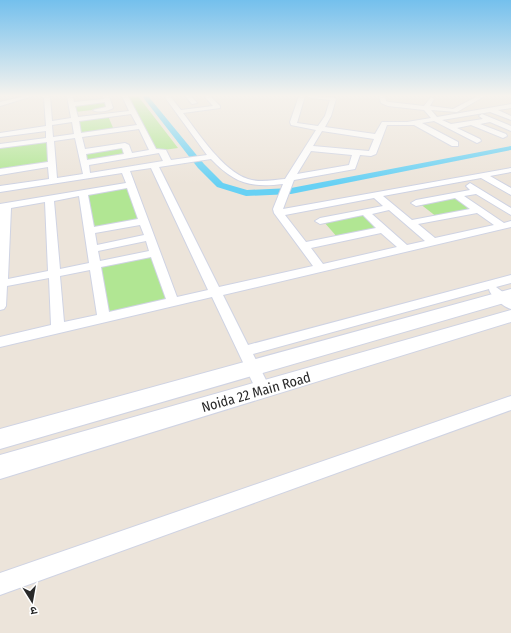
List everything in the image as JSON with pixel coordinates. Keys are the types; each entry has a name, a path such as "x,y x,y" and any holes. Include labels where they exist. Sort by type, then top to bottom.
{"street":[{"path":"0,135 46,126"},
{"path":"49,126 53,181"},
{"path":"76,126 87,175"},
{"path":"80,143 109,126"},
{"path":"131,126 141,127 154,152"},
{"path":"190,126 213,156 232,174 240,179 267,183 289,182 352,167 357,152"},
{"path":"301,126 378,137"},
{"path":"320,268 279,213 279,204 289,182 322,126"},
{"path":"308,148 367,154 374,152 382,126"},
{"path":"421,126 455,144"},
{"path":"448,127 457,126"},
{"path":"478,126 503,136"},
{"path":"448,127 477,141"},
{"path":"80,143 145,134"},
{"path":"122,137 129,156"},
{"path":"0,146 50,139 80,143 125,145"},
{"path":"84,163 154,152 163,152 168,163"},
{"path":"0,189 213,156"},
{"path":"0,172 52,164"},
{"path":"154,165 263,390"},
{"path":"125,169 173,302"},
{"path":"279,213 511,170"},
{"path":"482,175 511,192"},
{"path":"460,179 511,212"},
{"path":"0,306 3,206 131,185"},
{"path":"502,187 511,185"},
{"path":"400,190 436,218"},
{"path":"416,202 478,191"},
{"path":"83,193 104,318"},
{"path":"376,195 433,242"},
{"path":"456,195 478,210 506,225"},
{"path":"49,199 58,328"},
{"path":"501,205 511,203"},
{"path":"320,221 391,207"},
{"path":"308,208 337,239"},
{"path":"410,223 478,210"},
{"path":"365,212 404,248"},
{"path":"90,231 144,221"},
{"path":"0,342 506,225"},
{"path":"304,246 384,229"},
{"path":"92,249 149,237"},
{"path":"1,284 155,252"},
{"path":"505,300 511,279"},
{"name":"Noida 22 Main Road","path":"0,439 249,360 505,300"},
{"name":"Noida 22 Main Road","path":"0,467 263,390 505,300"},
{"path":"0,584 511,403"}],"green space":[{"path":"77,126 112,126 114,130 80,135"},
{"path":"143,126 161,126 178,148 156,151"},
{"path":"47,141 49,164 0,171 0,147"},
{"path":"124,146 128,156 86,162 83,152"},
{"path":"129,188 141,220 93,229 86,195"},
{"path":"456,196 475,209 437,217 419,203"},
{"path":"364,214 381,229 338,238 324,222"},
{"path":"153,256 168,299 108,313 99,267"}],"waterway":[{"path":"169,126 201,166 220,185 246,193 291,191 511,148"}]}
